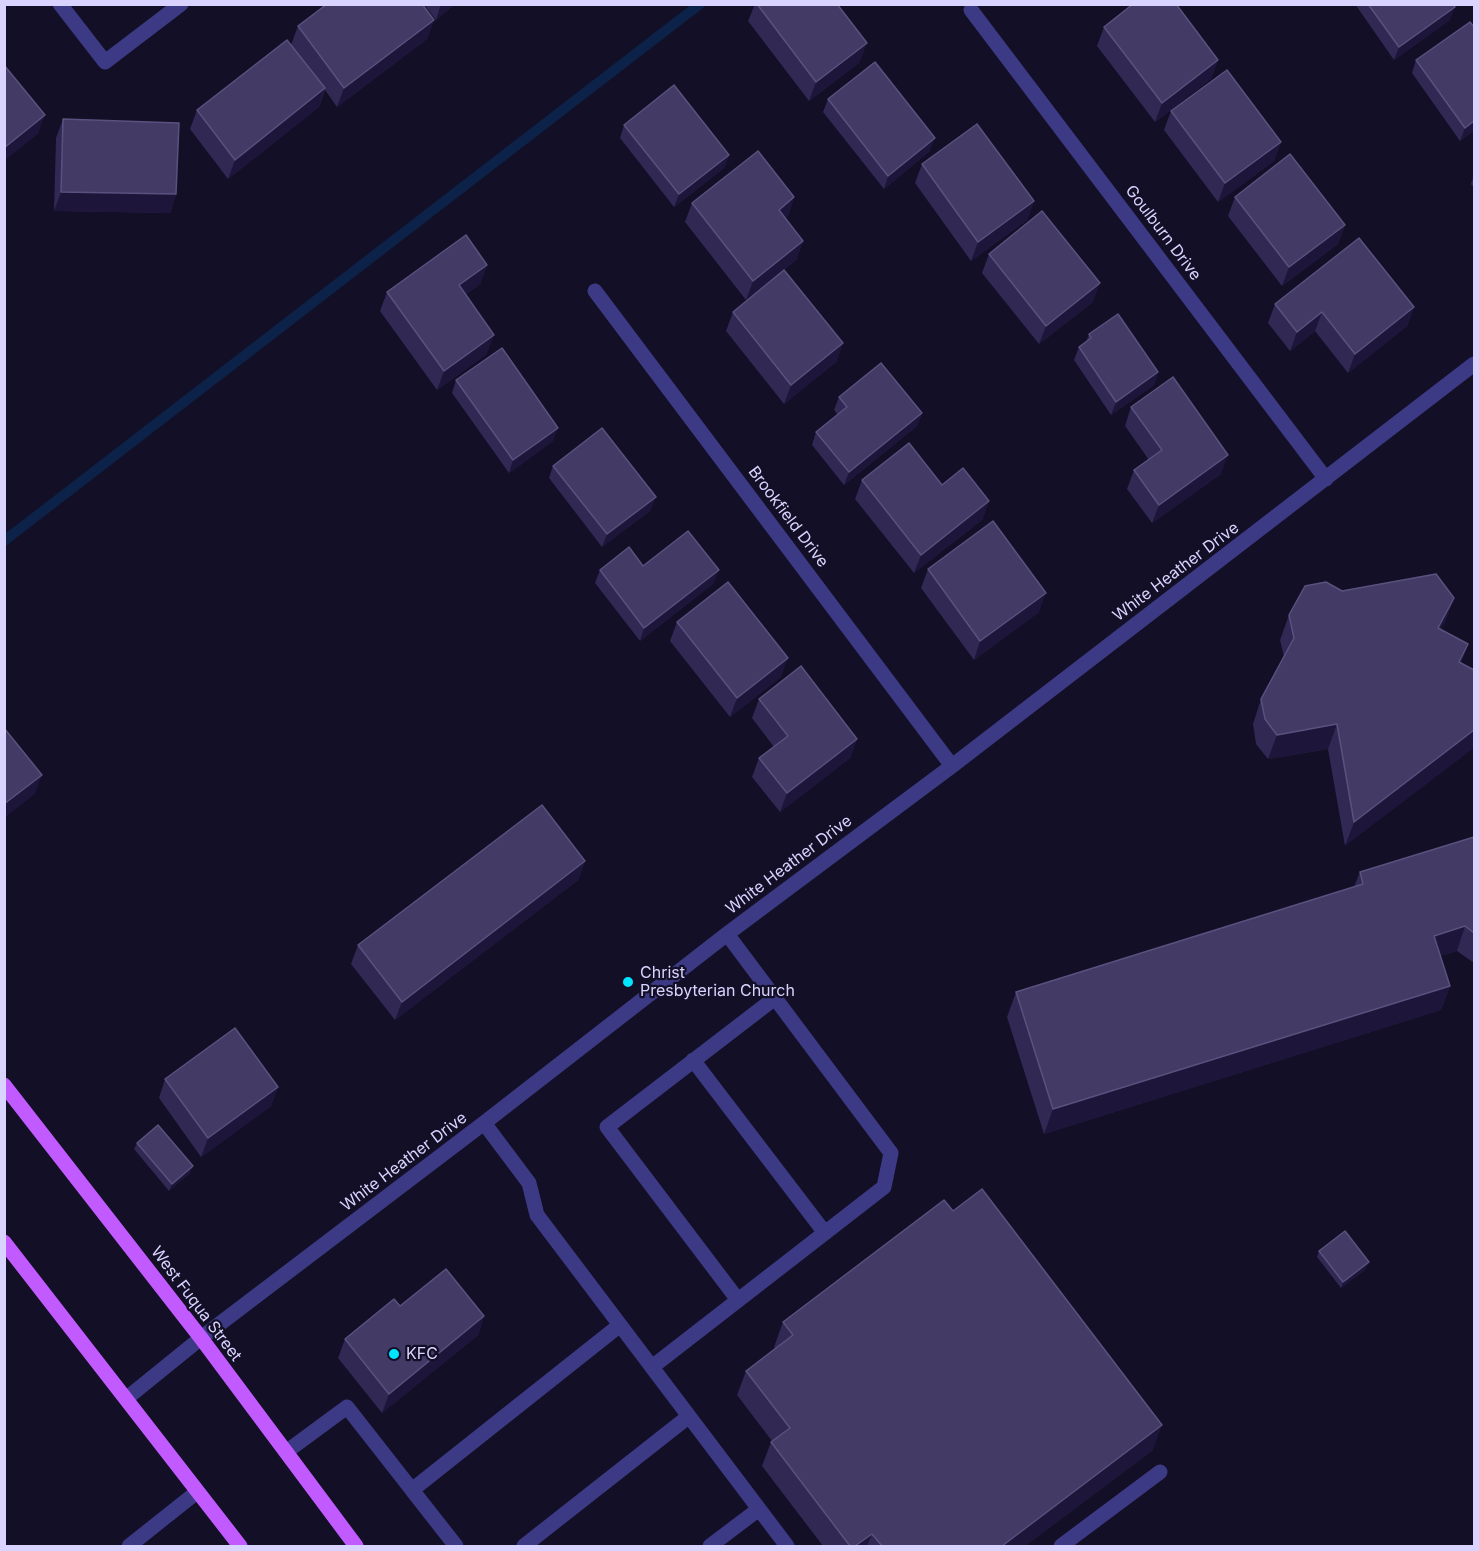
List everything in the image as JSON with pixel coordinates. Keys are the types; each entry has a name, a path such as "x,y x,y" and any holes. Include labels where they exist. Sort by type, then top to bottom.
{"main road":[{"name":"West Fuqua Street","path":"4,1085 201,1338 356,1546"},
{"path":"4,1242 240,1546"}],"street":[{"path":"60,4 105,62 181,4"},
{"name":"Goulburn Drive","path":"971,10 1326,479"},
{"name":"Brookfield Drive","path":"595,291 952,766"},
{"name":"White Heather Drive","path":"127,1398 201,1338 484,1123 727,934 952,766 1474,364"},
{"path":"652,1367 884,1187 891,1153 727,934"},
{"path":"738,1300 607,1126 775,998"},
{"path":"693,1060 825,1233"},
{"path":"484,1123 529,1183 537,1215 787,1546"},
{"path":"412,1490 620,1325"},
{"path":"286,1452 347,1407 456,1546"},
{"path":"524,1546 688,1417"},
{"path":"1061,1546 1160,1472"},
{"path":"129,1546 198,1492"},
{"path":"710,1546 759,1509"}],"building":[{"path":"327,4 422,4 434,20 344,88 298,26"},
{"path":"757,4 837,4 867,43 816,82"},
{"path":"1133,4 1176,4 1218,60 1162,103 1104,27"},
{"path":"1368,4 1453,4 1455,7 1399,47"},
{"path":"1470,22 1474,27 1474,121 1465,128 1416,60"},
{"path":"287,40 325,88 235,160 197,110"},
{"path":"875,62 935,138 888,176 828,99"},
{"path":"4,65 45,115 4,148"},
{"path":"1227,70 1281,142 1225,183 1171,111"},
{"path":"674,85 729,155 679,194 624,125"},
{"path":"63,119 179,123 176,194 61,192"},
{"path":"977,124 1034,201 978,242 922,164"},
{"path":"758,151 794,197 779,210 803,241 753,281 692,203"},
{"path":"1290,154 1345,225 1289,267 1235,197"},
{"path":"1042,211 1100,283 1046,326 989,254"},
{"path":"466,235 487,265 459,285 494,335 444,371 387,292"},
{"path":"1359,238 1414,307 1355,354 1322,312 1297,332 1275,304"},
{"path":"784,270 843,343 791,385 733,312"},
{"path":"1118,314 1158,372 1116,402 1079,347 1091,338 1089,334"},
{"path":"502,348 558,428 513,460 456,380"},
{"path":"881,363 922,413 849,472 816,432 847,407 839,397"},
{"path":"1173,377 1228,455 1159,505 1134,470 1162,450 1131,407"},
{"path":"602,428 656,497 607,534 553,466"},
{"path":"909,443 942,485 963,468 989,501 921,555 862,480"},
{"path":"993,521 1046,593 980,641 928,569"},
{"path":"688,531 719,570 644,628 600,570 629,547 643,566"},
{"path":"1436,574 1454,598 1438,628 1468,644 1459,662 1474,670 1474,730 1354,822 1337,724 1277,735 1265,719 1261,699 1294,638 1289,615 1305,586 1326,582 1342,591"},
{"path":"728,582 788,658 737,698 677,622"},
{"path":"801,666 857,739 787,793 759,758 788,736 759,699"},
{"path":"4,728 42,775 4,804"},
{"path":"542,805 585,861 402,1002 358,945"},
{"path":"1474,837 1474,933 1465,926 1434,936 1450,986 1053,1109 1016,992 1363,884 1360,872"},
{"path":"235,1028 278,1087 208,1138 165,1079"},
{"path":"158,1125 193,1166 172,1184 137,1143"},
{"path":"982,1189 1162,1425 1002,1546 882,1546 872,1534 855,1546 850,1546 771,1442 790,1428 746,1371 793,1335 783,1322 944,1200 953,1211"},
{"path":"1345,1231 1369,1262 1343,1282 1319,1251"},
{"path":"446,1269 484,1316 389,1394 345,1339 394,1299 400,1306"}],"waterway":[{"path":"4,541 700,4"}],"place":[{"name":"Christ Presbyterian Church","path":"628,982"},
{"name":"KFC","path":"394,1354"}]}
